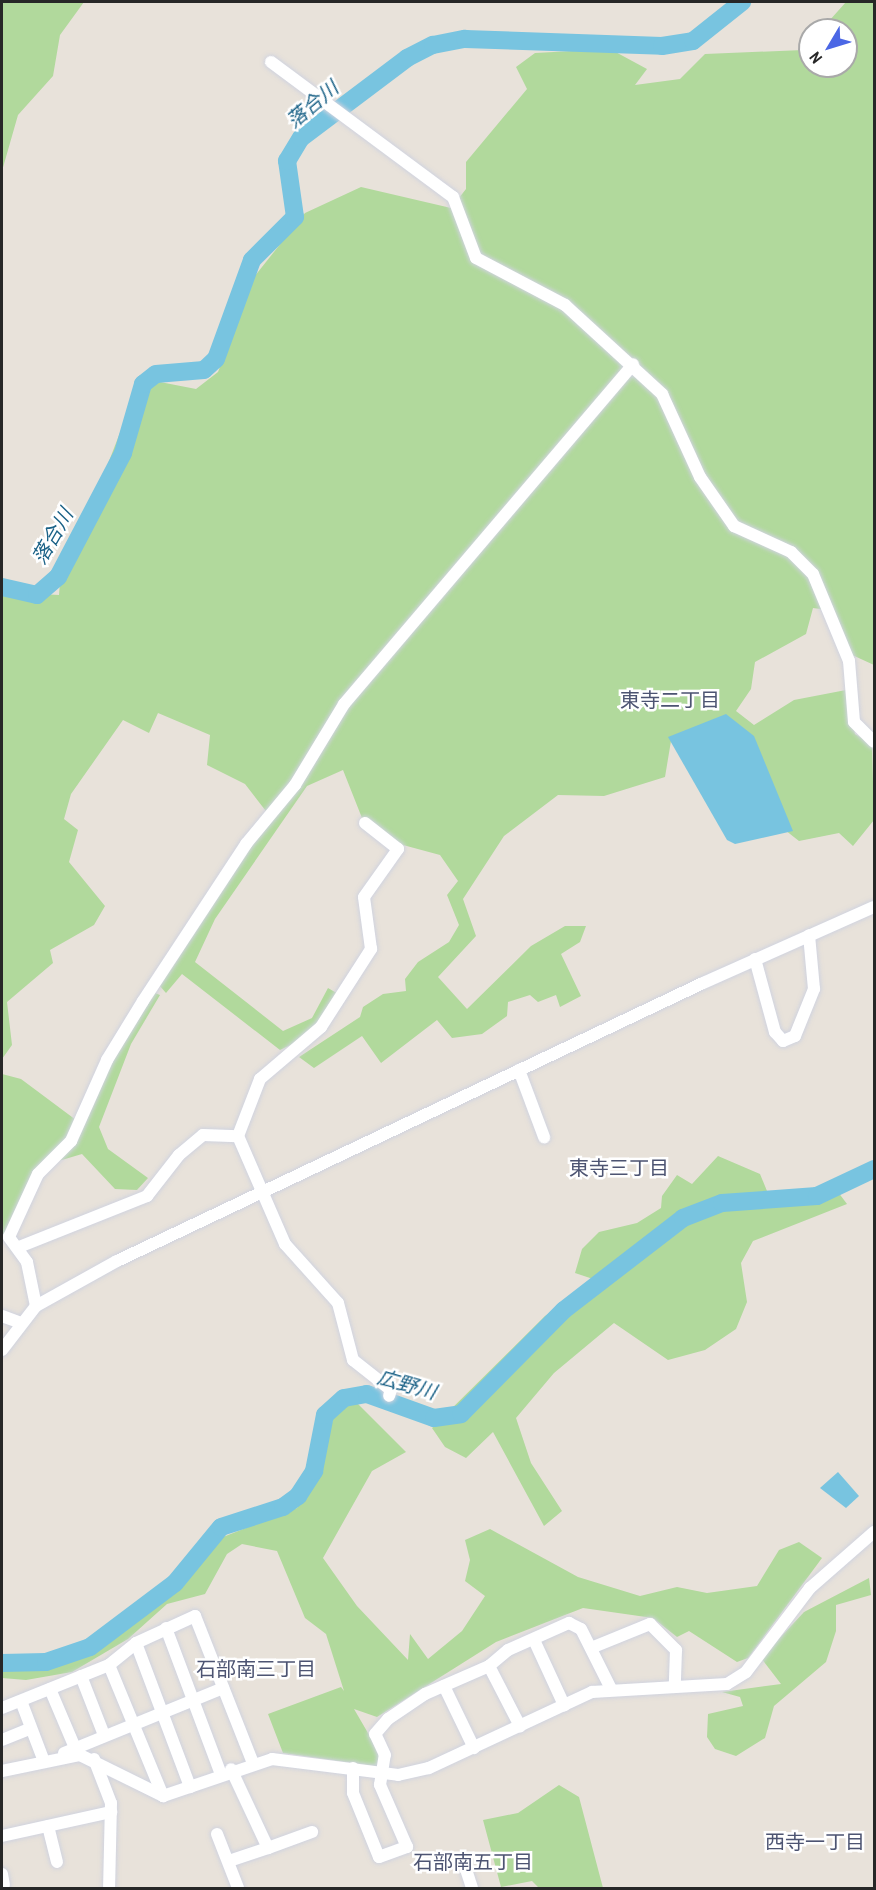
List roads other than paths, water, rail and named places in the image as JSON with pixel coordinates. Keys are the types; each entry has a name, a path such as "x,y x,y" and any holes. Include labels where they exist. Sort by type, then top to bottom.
{"street":[{"path":"271,62 453,197 476,258 565,305 633,364 662,394 700,477 734,526 791,552 813,574 849,661 854,722 874,742"},
{"path":"36,1306 19,1247 9,1237 38,1174 71,1142 107,1060 226,873 400,632 462,570 473,547 633,364"},
{"path":"365,823 398,849 364,897 371,949 321,1027 260,1078 237,1136 265,1190 285,1244 338,1303 353,1360 391,1390 388,1396"},
{"path":"2,1350 36,1306 265,1190 341,1152 755,959 874,909"},
{"path":"755,959 775,1032 783,1041 795,1036 814,989 809,935"},
{"path":"519,1070 544,1137"},
{"path":"19,1247 147,1196 179,1155 203,1136 237,1136"},
{"path":"2,1316 21,1323"},
{"path":"63,1754 94,1759 163,1796 253,1763 315,1760 384,1773 429,1768 564,1705 611,1689 716,1688 737,1679 810,1588 874,1532"},
{"path":"2,1708 108,1665 136,1643 195,1616 253,1763"},
{"path":"353,1768 353,1793 379,1857 407,1847 380,1785 384,1773 385,1755 375,1734 388,1719 444,1686 489,1666 508,1650 569,1623 581,1629 611,1689"},
{"path":"591,1648 650,1624 676,1650 675,1687"},
{"path":"166,1628 193,1699 226,1772 268,1848"},
{"path":"534,1640 564,1705"},
{"path":"136,1643 190,1787"},
{"path":"108,1665 163,1796"},
{"path":"489,1666 520,1726"},
{"path":"81,1676 104,1735"},
{"path":"444,1686 474,1748"},
{"path":"2,1772 63,1754 133,1723 223,1688"},
{"path":"50,1689 75,1748"},
{"path":"21,1701 43,1759"},
{"path":"2,1740 31,1728"},
{"path":"94,1759 111,1812 109,1888"},
{"path":"2,1836 111,1812"},
{"path":"48,1826 57,1862"},
{"path":"229,1862 312,1832"},
{"path":"218,1834 238,1888"},
{"path":"464,1860 472,1888"}],"water":[{"path":"726,714 754,736 793,831 735,844 727,840 668,737"},
{"path":"838,1472 859,1496 846,1508 820,1488"}],"waterway":[{"name":"落合川","path":"2,587 37,595 58,577 123,453 143,384 156,374 204,370 216,359 252,260 295,217 287,161 301,138 407,58 433,45 465,39 662,46 693,41 742,2"},
{"name":"広野川","path":"2,1663 46,1662 90,1647 175,1583 221,1527 283,1507 298,1496 314,1471 325,1415 344,1398 367,1394 434,1418 461,1414 564,1310 683,1218 722,1203 817,1196 874,1169"}],"district":[{"name":"東寺二丁目","path":"670,699"},
{"name":"東寺三丁目","path":"619,1167"},
{"name":"石部南三丁目","path":"256,1668"},
{"name":"西寺一丁目","path":"815,1841"},
{"name":"石部南五丁目","path":"473,1861"}]}
